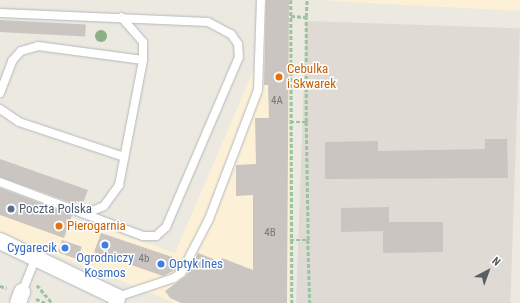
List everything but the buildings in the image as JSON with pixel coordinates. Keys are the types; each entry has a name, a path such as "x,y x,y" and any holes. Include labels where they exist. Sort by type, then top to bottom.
{"street":[{"path":"0,242 36,257 117,300"}],"lane":[{"path":"117,300 174,278 181,273 209,219 258,90 261,0"},
{"path":"0,12 208,22 231,34 238,44 239,57 166,227 156,236 143,236 86,213 0,182"},
{"path":"86,213 95,211 109,201 119,185 143,60 143,42 121,17"},
{"path":"0,93 12,62 21,51 38,46 143,60"},
{"path":"0,109 19,122 124,157"},
{"path":"20,298 36,257"}],"path":[{"path":"291,0 290,240 292,303"},
{"path":"307,0 306,122 310,303"},
{"path":"291,16 306,17"},
{"path":"290,122 306,122"},
{"path":"290,240 308,240"},
{"path":"29,275 52,303"}],"shaded area":[{"path":"257,0 289,0 289,303 175,303 0,232 0,192 175,253 256,65"},
{"path":"329,0 520,0 520,11 330,1"},
{"path":"306,21 520,28 510,303 296,303"}],"place":[{"name":"Cebulka i Skwarek","path":"279,77"},
{"name":"Poczta Polska","path":"11,209"},
{"name":"Pierogarnia","path":"59,226"},
{"name":"Ogrodniczy Kosmos","path":"105,245"},
{"name":"Cygarecik","path":"65,248"},
{"name":"Optyk Ines","path":"161,264"}]}
